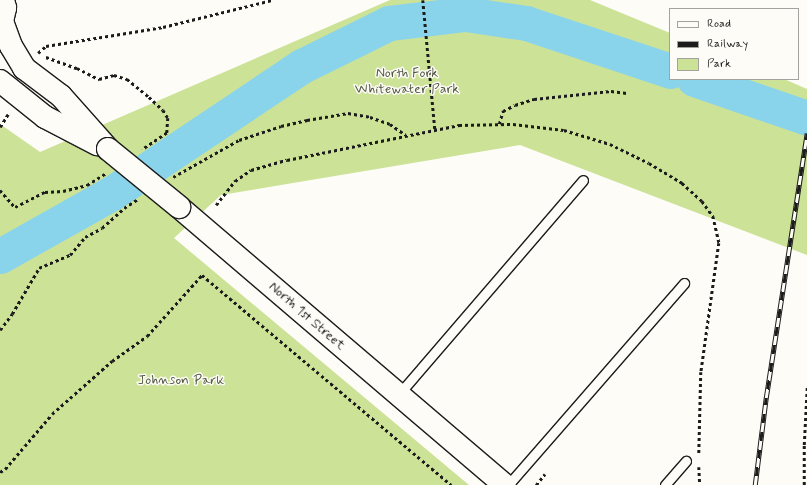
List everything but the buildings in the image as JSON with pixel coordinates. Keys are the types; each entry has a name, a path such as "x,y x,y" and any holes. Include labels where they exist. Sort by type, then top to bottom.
{"main road":[{"path":"1,27 5,8 3,0"},
{"name":"North 1st Street","path":"1,27 20,63 35,78 61,96 108,149 232,251 398,395 506,485"},
{"name":"North 1st Street","path":"0,81 45,117 108,149"}],"lane":[{"path":"398,395 583,180"},
{"path":"506,485 684,283"},
{"path":"666,485 686,462"}],"path":[{"path":"20,63 36,55 46,46 163,27 272,0"},
{"path":"423,0 432,84 435,130"},
{"path":"499,124 503,111 515,105 534,99 611,91 627,93"},
{"path":"0,127 8,114"},
{"path":"0,472 5,469 52,414 112,361 147,336 202,275 451,485"},
{"path":"804,485 804,445 807,387"},
{"path":"536,485 545,474"}],"green space":[{"name":"North Fork Whitewater Park","path":"390,0 590,0 669,33 669,80 786,80 807,89 807,255 520,145 221,195 174,238 469,485 0,485 0,124 40,152"}],"waterway":[{"path":"0,256 112,193 302,66 389,23 465,14 526,23 669,71"},
{"path":"697,80 807,118"}],"railway":[{"path":"755,485 766,398 807,133"}],"park label":[{"name":"Johnson Park","path":"181,380"}]}
